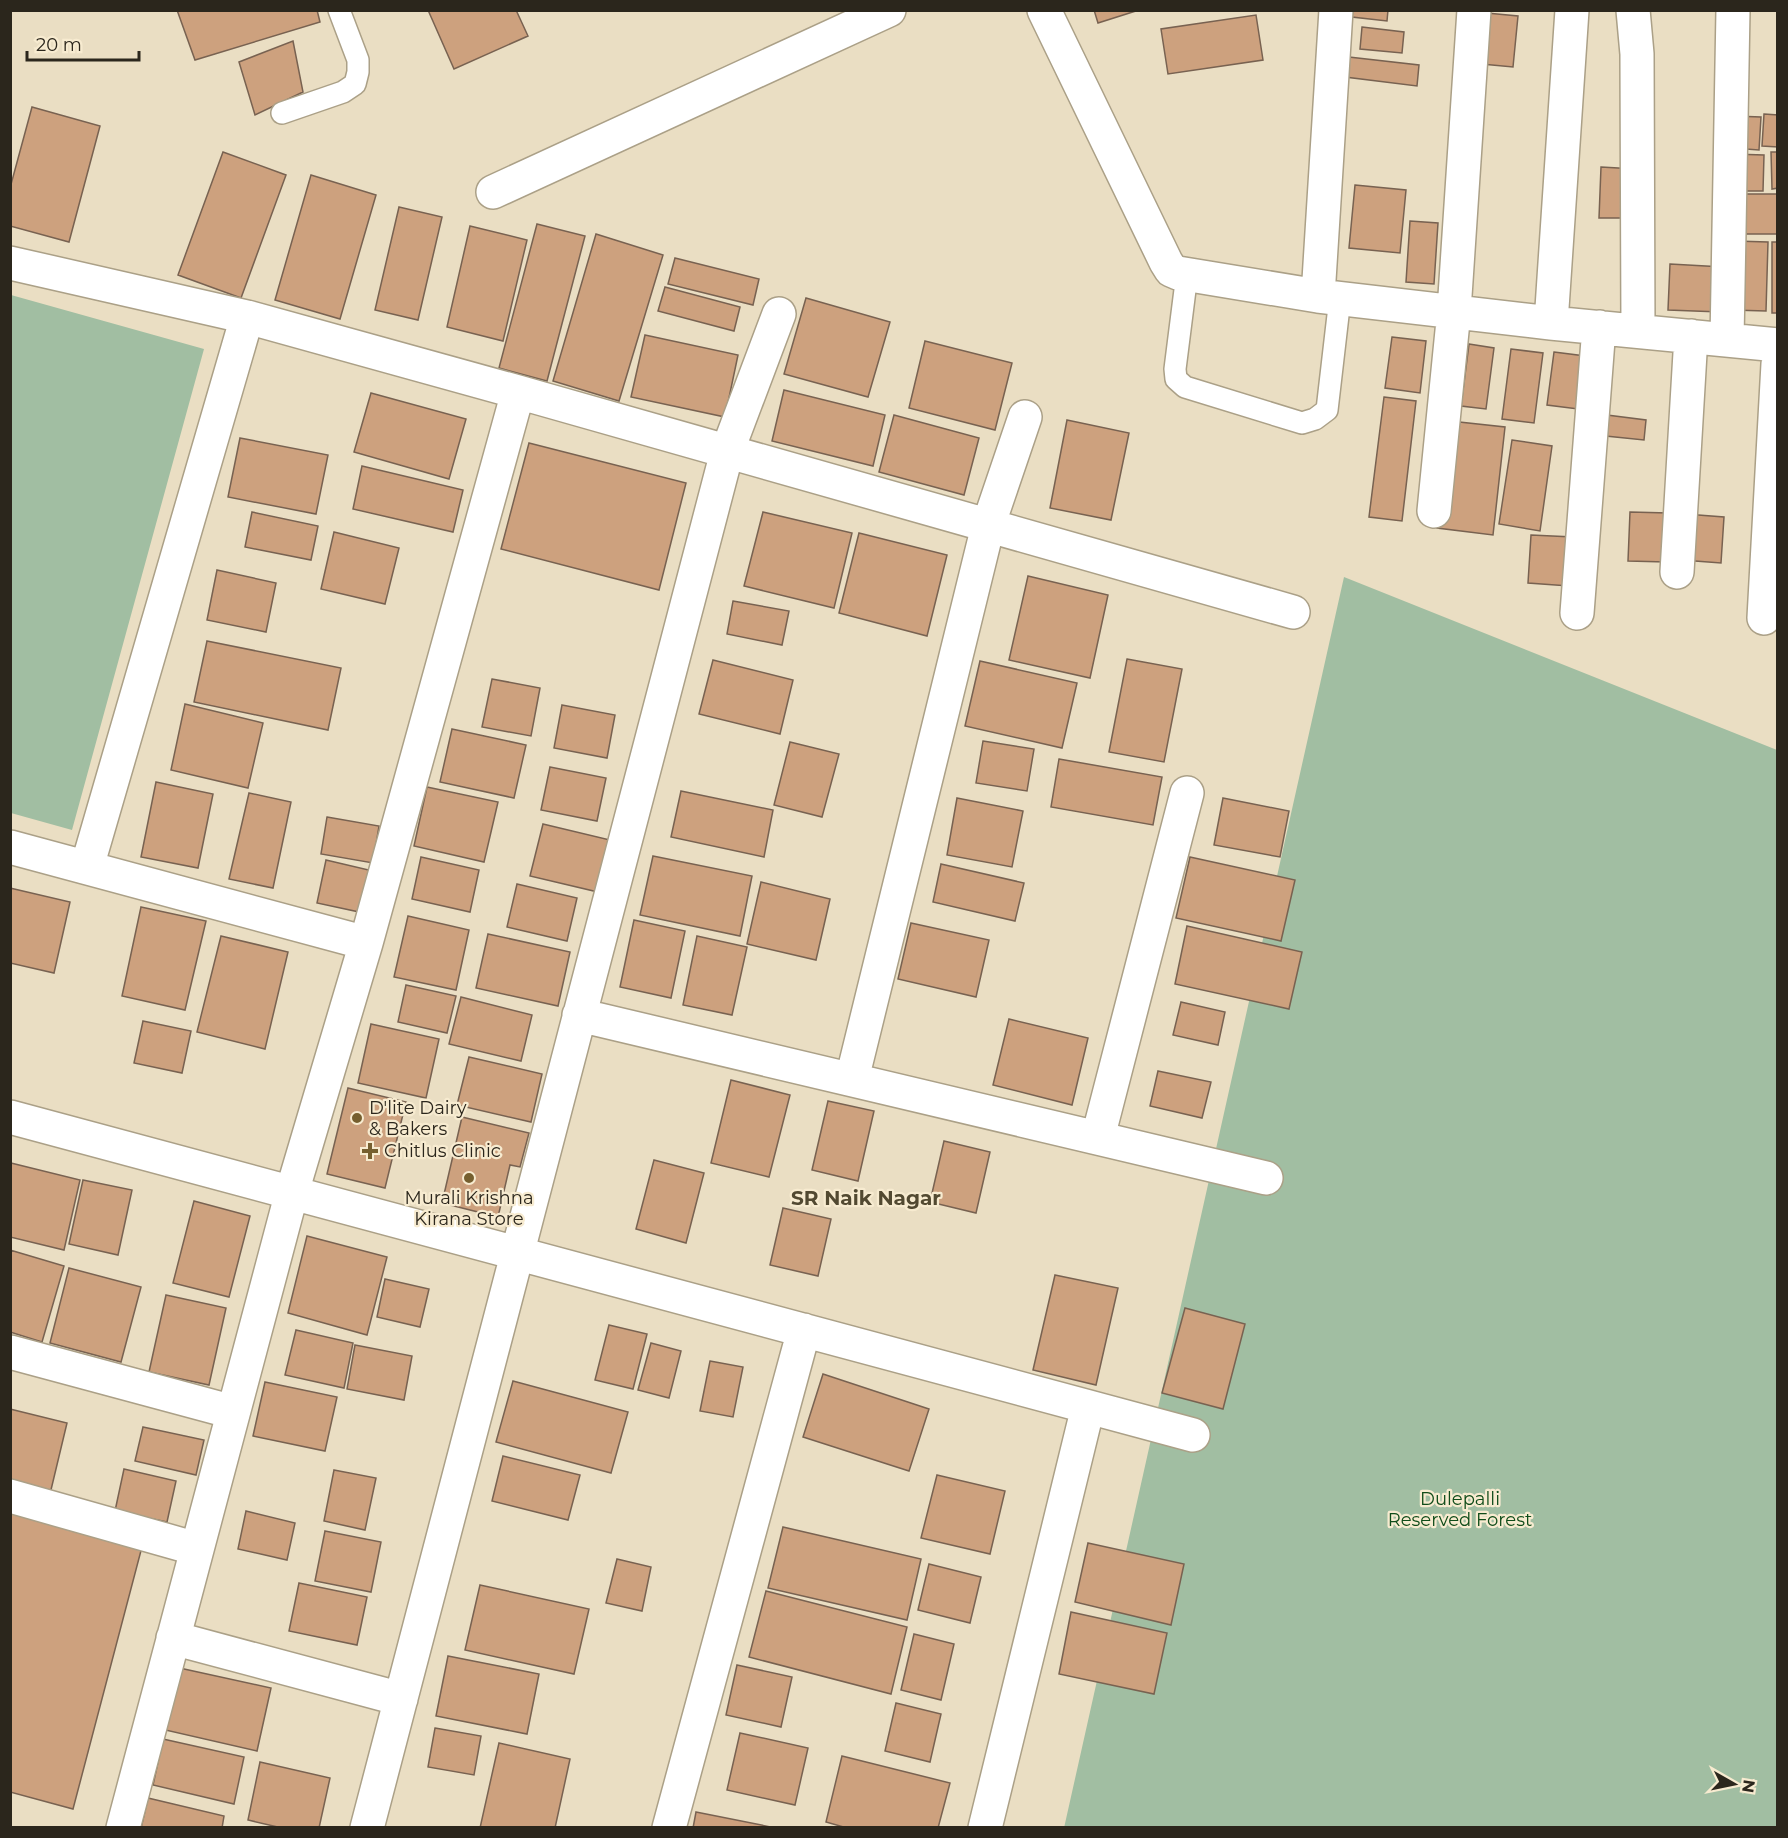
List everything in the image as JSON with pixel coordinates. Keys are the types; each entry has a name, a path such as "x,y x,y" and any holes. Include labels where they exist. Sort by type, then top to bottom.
{"street":[{"path":"493,192 889,10"},
{"path":"1044,10 1171,270 1329,297 1778,345"},
{"path":"1329,297 1336,10"},
{"path":"1434,512 1454,311 1474,10"},
{"path":"1551,322 1572,10"},
{"path":"1634,10 1637,54 1638,331"},
{"path":"1727,340 1732,10"},
{"path":"10,263 247,317 1293,612"},
{"path":"368,1827 727,452 779,314"},
{"path":"87,867 247,317"},
{"path":"1577,614 1599,327"},
{"path":"1677,572 1691,336"},
{"path":"1764,618 1778,364"},
{"path":"123,1827 292,1192 366,943 518,392"},
{"path":"852,1079 988,526 1025,417"},
{"path":"1098,1137 1187,793"},
{"path":"10,846 366,943"},
{"path":"579,1015 1266,1178"},
{"path":"10,1117 1193,1435"},
{"path":"669,1827 804,1330"},
{"path":"10,1352 233,1412"},
{"path":"985,1827 1088,1407"},
{"path":"10,1496 197,1549"},
{"path":"174,1638 401,1699"}],"lane":[{"path":"282,113 343,92 355,84 358,60 339,10"},
{"path":"1187,274 1175,369 1176,379 1185,387 1302,423 1316,419 1327,410 1329,297"}],"green space":[{"path":"11,295 204,349 72,830 11,813"},
{"name":"Dulepalli Reserved Forest","path":"1344,577 1777,750 1777,1827 1064,1828"}],"building":[{"path":"177,10 317,10 320,22 195,60"},
{"path":"428,10 516,10 528,36 454,69"},
{"path":"1094,10 1139,10 1098,23"},
{"path":"1353,10 1388,10 1387,21 1352,17"},
{"path":"1476,12 1518,16 1513,67 1471,63"},
{"path":"1256,15 1263,60 1168,74 1161,29"},
{"path":"1362,27 1404,32 1402,53 1360,49"},
{"path":"293,41 303,92 255,115 239,62"},
{"path":"1340,56 1419,65 1417,86 1337,76"},
{"path":"32,107 100,126 69,242 10,226 10,188"},
{"path":"1764,114 1778,115 1778,147 1762,146"},
{"path":"1733,116 1761,117 1759,150 1732,148"},
{"path":"223,152 286,175 241,298 178,275"},
{"path":"1771,152 1778,152 1778,188 1772,189"},
{"path":"1731,154 1764,155 1763,191 1731,191"},
{"path":"1601,167 1635,169 1634,218 1599,218"},
{"path":"311,175 376,195 340,319 275,300"},
{"path":"1355,185 1406,190 1400,253 1349,248"},
{"path":"1735,194 1778,194 1778,234 1735,234"},
{"path":"399,207 442,217 418,320 375,310"},
{"path":"1410,221 1438,223 1434,284 1406,282"},
{"path":"537,224 585,236 547,381 499,368"},
{"path":"470,226 527,240 503,341 447,327"},
{"path":"596,234 663,255 619,401 553,381"},
{"path":"1734,241 1768,242 1766,311 1732,310"},
{"path":"1772,242 1778,242 1778,313 1772,313"},
{"path":"675,258 759,279 753,305 668,284"},
{"path":"1670,264 1723,267 1720,312 1668,310"},
{"path":"665,287 740,307 734,331 658,311"},
{"path":"806,298 890,322 868,397 784,374"},
{"path":"645,335 738,355 725,417 631,397"},
{"path":"1392,337 1426,341 1420,393 1385,388"},
{"path":"925,341 1012,363 995,430 909,408"},
{"path":"1469,344 1494,348 1486,409 1461,406"},
{"path":"1511,349 1543,353 1534,423 1502,419"},
{"path":"1554,352 1593,357 1586,410 1547,405"},
{"path":"784,390 885,415 873,466 772,441"},
{"path":"371,393 466,419 449,479 354,452"},
{"path":"1384,397 1416,401 1402,521 1369,517"},
{"path":"1599,414 1646,420 1644,440 1596,435"},
{"path":"894,415 979,438 964,495 879,472"},
{"path":"1067,420 1129,433 1111,520 1050,508"},
{"path":"1450,421 1505,427 1493,535 1437,528"},
{"path":"240,438 328,455 316,514 228,497"},
{"path":"1512,440 1552,446 1540,531 1499,524"},
{"path":"529,443 686,483 659,590 501,549"},
{"path":"362,466 463,490 453,532 353,509"},
{"path":"252,512 318,526 311,560 245,547"},
{"path":"763,512 852,533 834,608 744,586"},
{"path":"1630,512 1668,513 1666,562 1628,561"},
{"path":"1685,514 1724,517 1721,563 1682,560"},
{"path":"334,532 399,548 385,604 321,589"},
{"path":"859,533 947,555 927,636 839,613"},
{"path":"1531,535 1573,537 1569,586 1528,583"},
{"path":"217,570 276,583 266,632 207,620"},
{"path":"1028,576 1108,595 1090,678 1009,660"},
{"path":"733,601 789,611 782,645 727,634"},
{"path":"207,641 341,668 328,730 194,702"},
{"path":"1127,659 1182,669 1164,762 1109,752"},
{"path":"713,660 793,680 780,734 699,714"},
{"path":"980,661 1077,683 1062,748 965,726"},
{"path":"492,679 540,688 531,736 482,727"},
{"path":"185,704 263,723 248,788 171,770"},
{"path":"562,705 615,715 607,758 554,748"},
{"path":"452,729 526,745 514,798 440,782"},
{"path":"983,741 1034,749 1027,791 976,783"},
{"path":"790,742 839,754 822,817 774,805"},
{"path":"1059,759 1162,777 1153,825 1051,807"},
{"path":"550,767 606,778 597,821 541,810"},
{"path":"156,782 213,794 198,868 141,857"},
{"path":"427,787 498,802 484,862 414,846"},
{"path":"681,791 773,810 764,857 671,837"},
{"path":"249,793 291,802 273,888 229,879"},
{"path":"957,798 1023,811 1012,867 947,855"},
{"path":"1223,798 1289,811 1280,857 1214,845"},
{"path":"327,817 379,826 373,863 321,854"},
{"path":"543,824 610,840 598,892 530,876"},
{"path":"653,856 752,876 740,936 640,915"},
{"path":"421,857 479,870 470,912 412,899"},
{"path":"1190,857 1295,880 1281,941 1176,918"},
{"path":"326,860 373,871 364,913 317,903"},
{"path":"941,864 1024,883 1015,921 933,902"},
{"path":"761,882 830,899 816,960 747,944"},
{"path":"517,884 577,898 567,941 507,927"},
{"path":"10,888 70,902 54,973 10,963"},
{"path":"141,907 206,921 185,1010 122,996"},
{"path":"408,916 469,930 456,990 394,977"},
{"path":"634,920 685,931 671,998 620,987"},
{"path":"911,923 989,940 976,997 898,979"},
{"path":"1187,926 1302,952 1289,1009 1175,984"},
{"path":"488,934 570,952 558,1006 476,988"},
{"path":"221,936 288,952 265,1049 197,1032"},
{"path":"697,936 747,947 732,1015 683,1005"},
{"path":"406,985 456,996 447,1033 398,1022"},
{"path":"461,997 532,1015 521,1061 449,1044"},
{"path":"1181,1002 1225,1012 1218,1045 1173,1035"},
{"path":"1009,1019 1088,1038 1072,1105 993,1085"},
{"path":"143,1021 191,1031 182,1073 134,1063"},
{"path":"371,1024 439,1039 426,1098 358,1083"},
{"path":"469,1057 542,1074 531,1122 457,1105"},
{"path":"1158,1071 1211,1082 1202,1118 1150,1106"},
{"path":"731,1080 790,1095 769,1177 711,1163"},
{"path":"348,1088 406,1102 385,1188 327,1174"},
{"path":"828,1101 874,1111 858,1181 812,1170"},
{"path":"462,1117 529,1133 520,1167 510,1165 498,1217 442,1203"},
{"path":"944,1141 990,1152 976,1213 930,1202"},
{"path":"654,1160 704,1173 686,1243 636,1229"},
{"path":"11,1163 80,1180 64,1250 10,1237"},
{"path":"83,1180 132,1190 118,1255 69,1244"},
{"path":"194,1201 250,1216 229,1297 173,1283"},
{"path":"783,1208 831,1219 818,1276 770,1265"},
{"path":"307,1236 387,1257 367,1335 288,1313"},
{"path":"10,1250 64,1266 42,1342 10,1332"},
{"path":"69,1268 141,1287 121,1362 50,1343"},
{"path":"1055,1275 1118,1288 1096,1385 1033,1370"},
{"path":"385,1279 429,1289 420,1327 377,1317"},
{"path":"166,1295 226,1308 209,1385 149,1372"},
{"path":"1185,1308 1245,1324 1223,1409 1162,1393"},
{"path":"609,1325 647,1334 633,1389 595,1380"},
{"path":"296,1330 353,1343 344,1388 285,1375"},
{"path":"651,1343 681,1351 669,1398 638,1390"},
{"path":"355,1345 412,1356 404,1400 347,1389"},
{"path":"710,1361 743,1367 733,1417 700,1411"},
{"path":"823,1374 929,1409 909,1471 803,1437"},
{"path":"513,1381 628,1412 611,1473 496,1442"},
{"path":"265,1382 337,1397 325,1451 253,1436"},
{"path":"10,1409 67,1423 50,1494 10,1485"},
{"path":"143,1427 204,1440 196,1475 135,1461"},
{"path":"503,1456 580,1475 568,1520 492,1501"},
{"path":"124,1469 176,1481 167,1522 115,1511"},
{"path":"334,1470 376,1478 365,1530 324,1521"},
{"path":"937,1475 1005,1491 990,1554 921,1538"},
{"path":"10,1508 143,1543 73,1809 10,1792"},
{"path":"246,1511 295,1523 287,1560 238,1549"},
{"path":"783,1527 921,1559 907,1620 768,1588"},
{"path":"325,1531 381,1542 371,1592 315,1581"},
{"path":"1088,1543 1184,1564 1171,1625 1075,1602"},
{"path":"617,1559 651,1567 642,1611 606,1603"},
{"path":"929,1564 981,1577 970,1623 918,1610"},
{"path":"299,1583 367,1597 357,1645 289,1631"},
{"path":"480,1585 589,1609 574,1674 465,1650"},
{"path":"766,1591 907,1627 891,1694 749,1657"},
{"path":"1071,1612 1167,1633 1154,1694 1059,1674"},
{"path":"914,1634 954,1644 941,1700 901,1690"},
{"path":"448,1656 539,1674 527,1734 436,1716"},
{"path":"737,1665 792,1677 781,1727 726,1715"},
{"path":"175,1667 271,1688 257,1751 161,1729"},
{"path":"896,1703 941,1714 930,1762 885,1751"},
{"path":"435,1728 481,1736 474,1775 428,1767"},
{"path":"740,1733 808,1748 795,1805 727,1790"},
{"path":"163,1739 244,1757 234,1804 153,1785"},
{"path":"499,1743 570,1759 555,1828 480,1828"},
{"path":"842,1756 950,1783 938,1828 847,1828 826,1822"},
{"path":"260,1762 330,1778 319,1828 282,1828 248,1820"},
{"path":"148,1798 224,1816 222,1828 141,1828"},
{"path":"696,1812 771,1827 771,1828 693,1828"}],"place":[{"name":"D'lite Dairy & Bakers","path":"357,1118"},
{"name":"Chitlus Clinic","path":"370,1151"},
{"name":"Murali Krishna Kirana Store","path":"469,1178"}],"district":[{"name":"SR Naik Nagar","path":"866,1198"}]}
